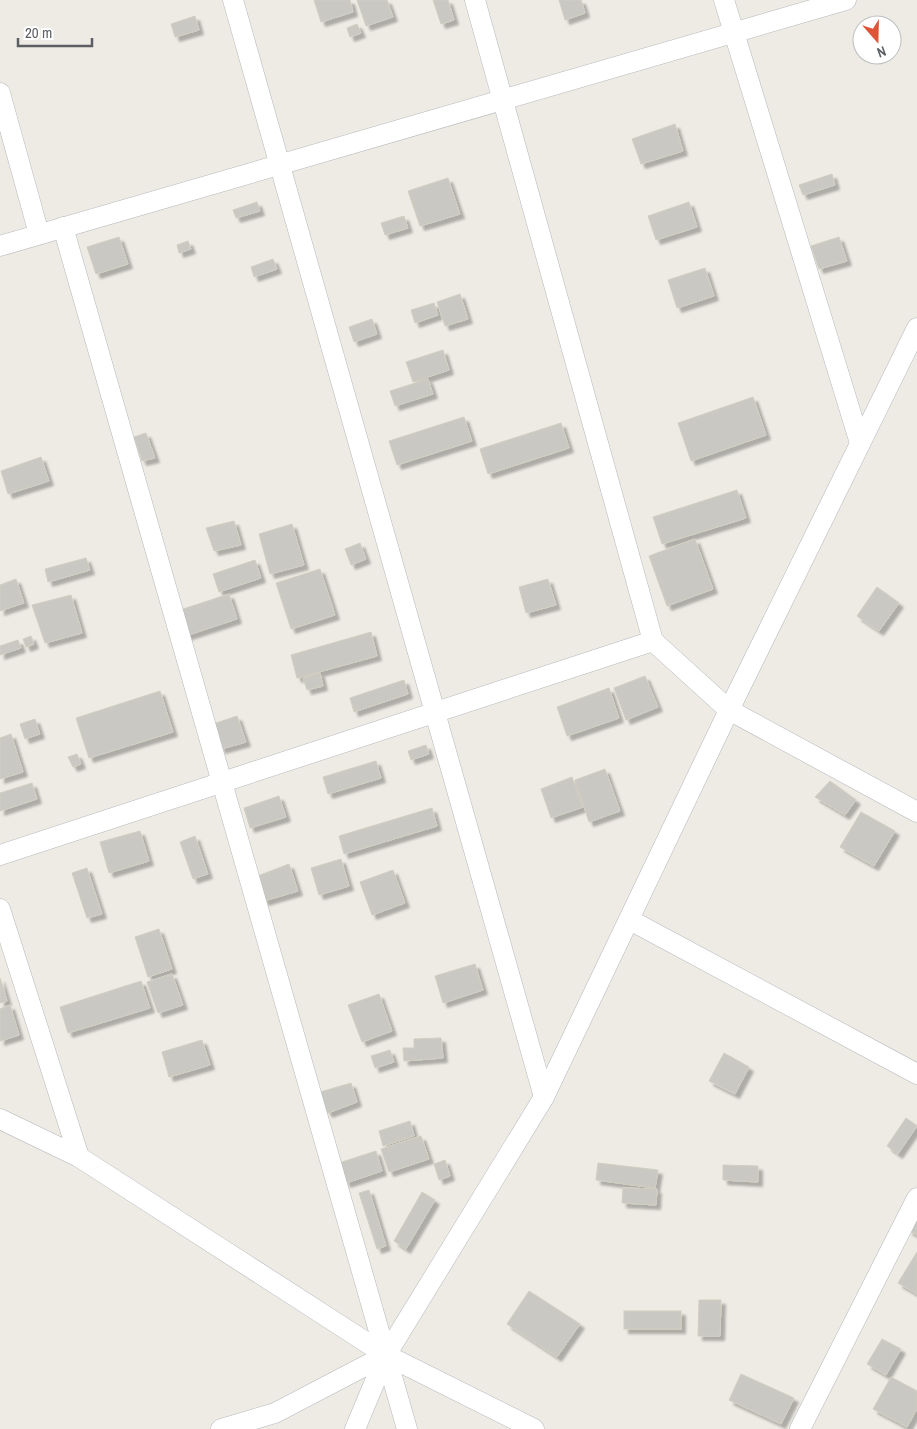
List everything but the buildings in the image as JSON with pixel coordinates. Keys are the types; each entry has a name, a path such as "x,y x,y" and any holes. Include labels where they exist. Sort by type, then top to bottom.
{"street":[{"path":"233,0 544,1098"},
{"path":"475,0 652,640 730,710 917,812"},
{"path":"724,0 860,443"},
{"path":"0,246 846,0"},
{"path":"0,93 39,234"},
{"path":"63,227 407,1429"},
{"path":"355,1429 386,1355 544,1098 730,710 917,328"},
{"path":"0,855 652,640"},
{"path":"0,908 79,1157"},
{"path":"630,920 917,1074"},
{"path":"0,1119 79,1157 386,1355 534,1429"},
{"path":"800,1429 917,1198"},
{"path":"221,1429 275,1413 386,1355"}]}
